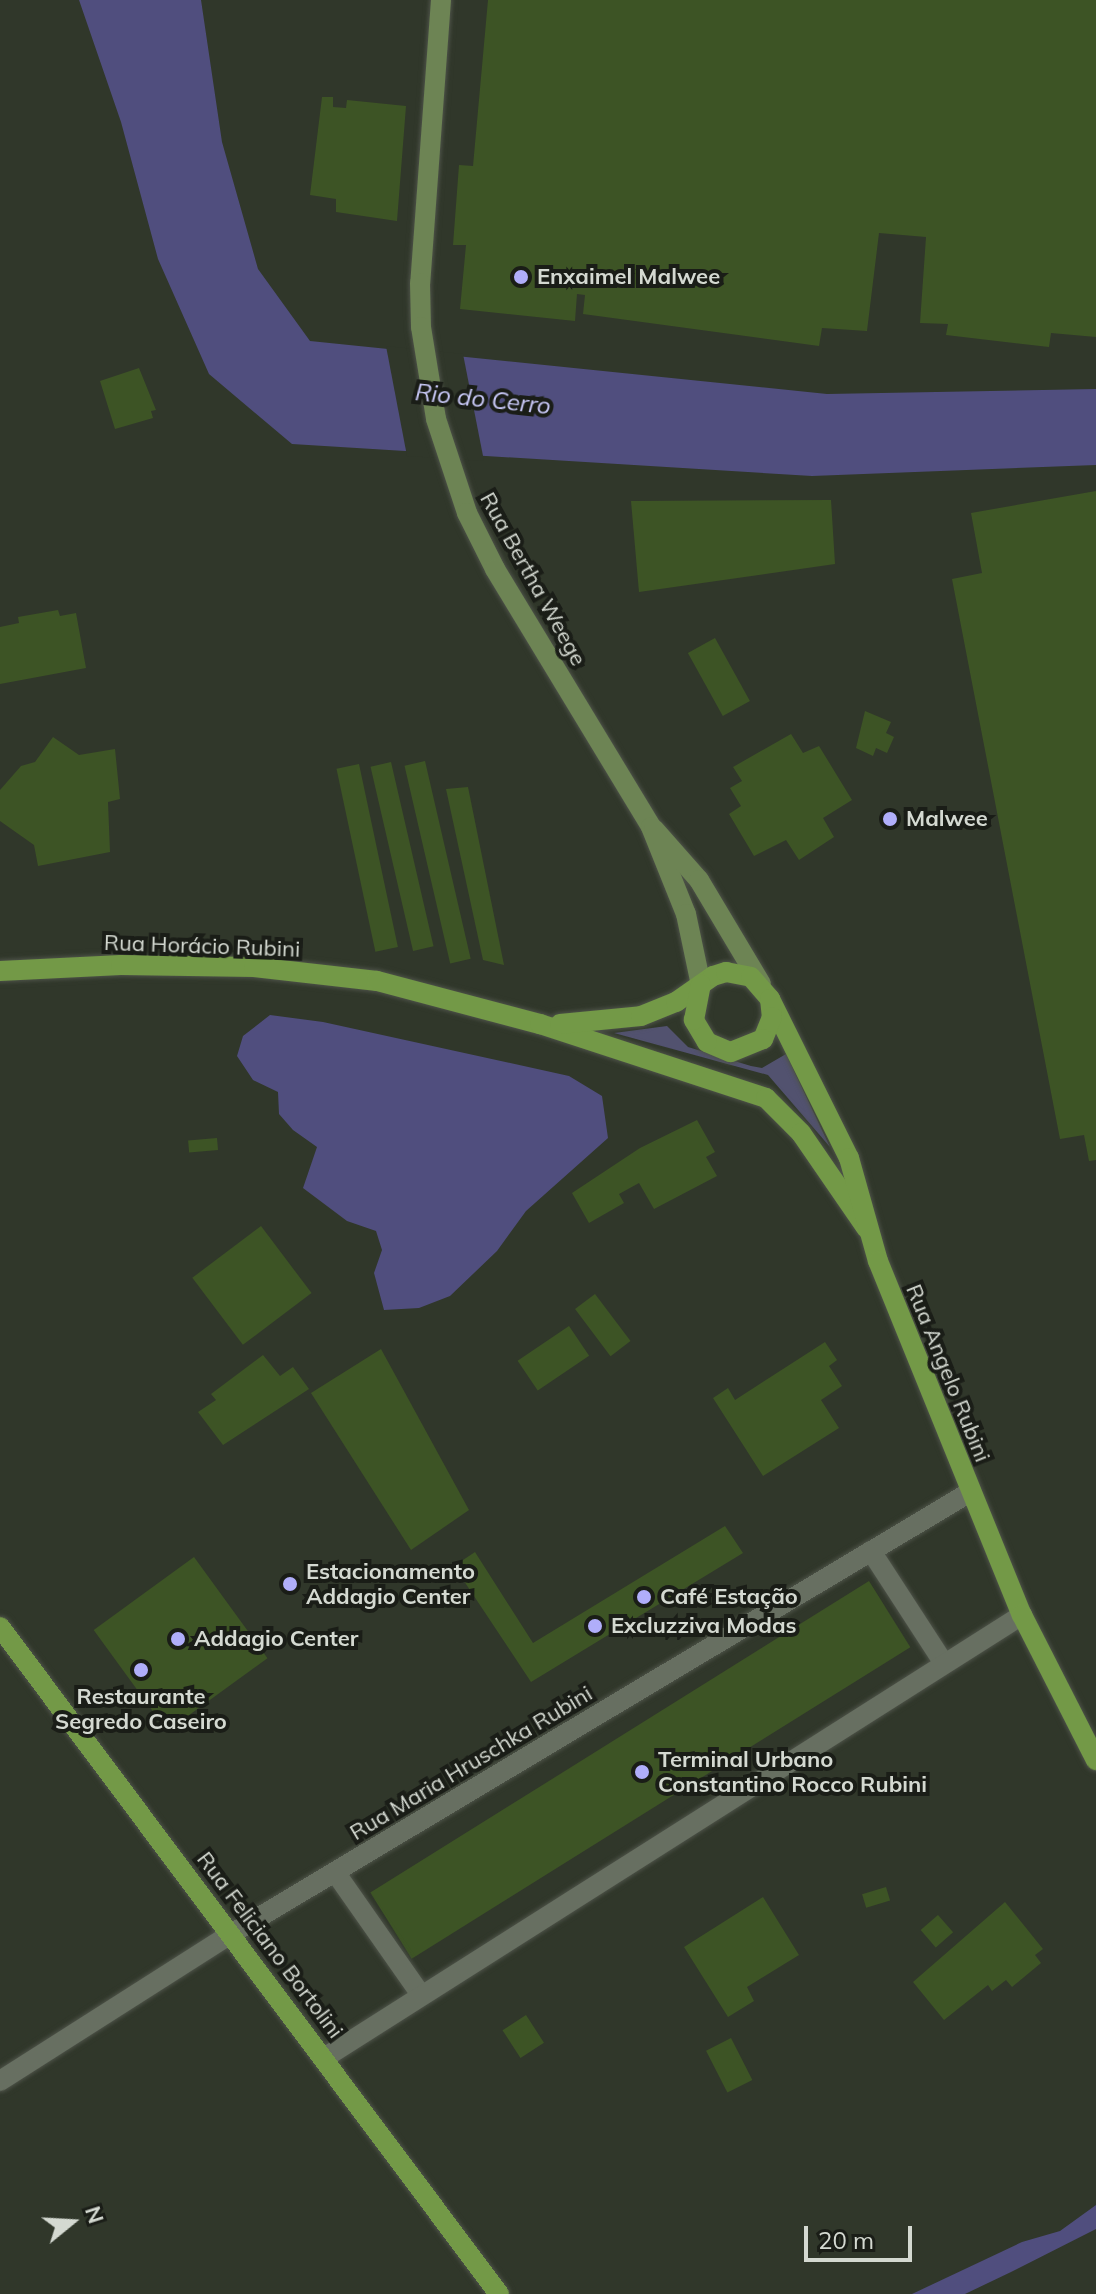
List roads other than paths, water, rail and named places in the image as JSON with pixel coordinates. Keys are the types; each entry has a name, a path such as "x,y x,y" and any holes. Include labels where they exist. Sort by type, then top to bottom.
{"main road":[{"name":"Rua Bertha Weege","path":"441,0 420,283 433,407 467,513 532,633 651,827 686,914 701,985"},
{"name":"Rua Bertha Weege","path":"651,827 675,848 699,880 765,992"},
{"name":"Rua Horácio Rubini","path":"0,971 121,965 254,967 377,981 540,1024 766,1098 801,1133 867,1229"},
{"path":"726,972 765,992 772,1017 763,1039 730,1052 718,1049 699,1033 694,1007 701,985 726,972"},
{"name":"Rua Horácio Rubini","path":"540,1024 591,1024 641,1016 701,985"},
{"name":"Rua Angelo Rubini","path":"765,992 849,1158 867,1229 970,1492 1022,1615 1096,1760"},
{"name":"Rua Feliciano Bortolini","path":"0,1627 499,2294"}],"street":[{"name":"Rua Maria Hruschka Rubini","path":"0,2081 231,1934 970,1492"},
{"path":"871,1551 943,1662"},
{"path":"324,2058 943,1662 1022,1615"},
{"path":"335,1872 421,1995"}],"water":[{"name":"Rio do Cerro","path":"79,0 201,0 222,142 258,269 310,341 827,394 1096,389 1096,465 812,476 292,444 209,374 158,259 121,122"},
{"path":"270,1015 323,1022 569,1076 602,1096 608,1138 526,1211 497,1251 450,1296 419,1308 384,1310 374,1273 382,1250 376,1231 347,1221 303,1188 317,1147 293,1130 279,1114 278,1092 253,1080 237,1056 243,1036"},
{"path":"1096,2205 1096,2229 1011,2272 965,2294 912,2294 1022,2242 1060,2231"}],"place":[{"name":"Enxaimel Malwee","path":"521,277"},
{"name":"Malwee","path":"890,819"},
{"name":"Estacionamento Addagio Center","path":"290,1584"},
{"name":"Café Estação","path":"644,1597"},
{"name":"Excluzziva Modas","path":"595,1626"},
{"name":"Addagio Center","path":"178,1639"},
{"name":"Restaurante Segredo Caseiro","path":"141,1670"},
{"name":"Terminal Urbano Constantino Rocco Rubini","path":"642,1772"}]}
